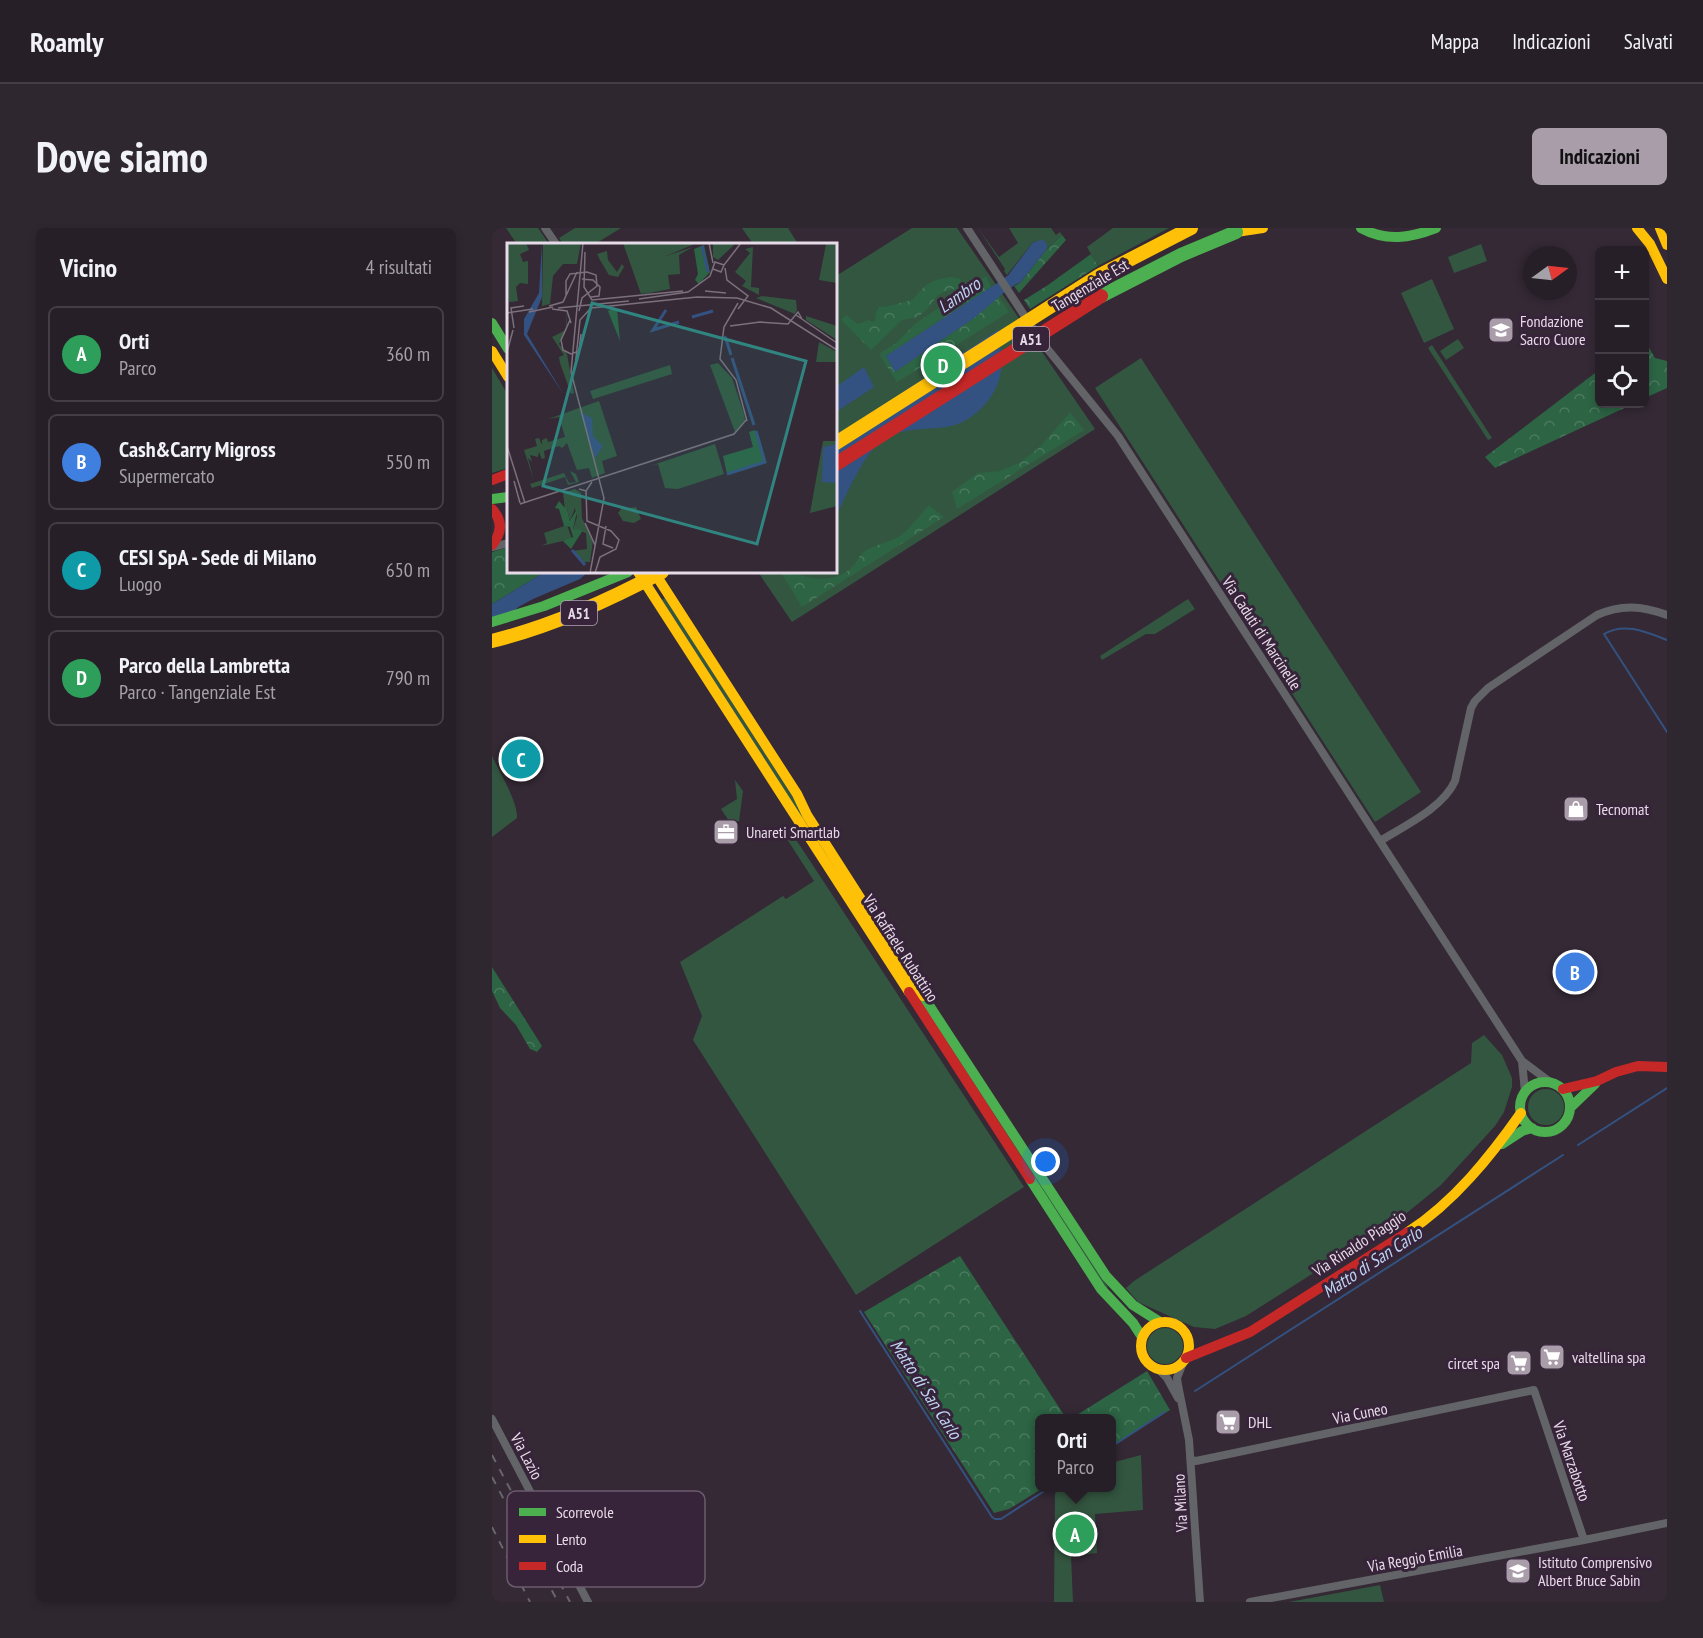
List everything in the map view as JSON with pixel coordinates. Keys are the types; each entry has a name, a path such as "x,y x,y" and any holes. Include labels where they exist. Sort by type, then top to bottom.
{"main road":[{"name":"Tangenziale Est","path":"837,442 1100,276 1191,228"},
{"name":"Tangenziale Est","path":"837,463 1102,295 1181,255 1242,230 1263,228"},
{"path":"1360,228 1370,234 1390,239 1402,239 1436,228"},
{"path":"1636,228 1650,244 1667,279"},
{"path":"1660,228 1667,245"},
{"path":"492,323 507,347"},
{"path":"492,351 507,375"},
{"path":"492,480 507,474"},
{"path":"492,499 507,497"},
{"path":"492,508 500,521 499,536 492,546"},
{"name":"A51","path":"492,622 573,596 626,573"},
{"name":"Via Raffaele Rubattino","path":"639,573 1101,1289 1137,1328 1142,1338 1141,1351 1146,1362 1159,1370"},
{"name":"Via Raffaele Rubattino","path":"655,573 797,794 807,815 856,892 1099,1267 1130,1305 1160,1322 1177,1325 1187,1337"},
{"name":"A51","path":"492,641 565,619 625,592 660,573"},
{"name":"Via Rinaldo Piaggio","path":"1563,1089 1598,1081 1616,1072 1638,1066 1667,1066"},
{"name":"Via Rinaldo Piaggio","path":"1497,1148 1515,1135 1532,1128 1543,1131 1556,1129 1566,1120 1570,1108 1598,1081"},
{"path":"1525,1092 1534,1084 1550,1082 1563,1089 1569,1100 1570,1108"},
{"name":"Via Rinaldo Piaggio","path":"1184,1361 1222,1343 1241,1337 1417,1226 1451,1198 1497,1148 1521,1113 1521,1102 1525,1092"},
{"path":"1521,1113 1532,1128"},
{"path":"1142,1338 1149,1328 1160,1322"},
{"path":"1159,1370 1174,1369 1184,1361 1189,1348 1187,1337"},
{"name":"Via Rinaldo Piaggio","path":"1187,1337 1202,1343 1222,1343"}],"street":[{"path":"545,228 555,243"},
{"name":"Via Caduti di Marcinelle","path":"967,228 1041,341 1118,436 1522,1060 1550,1082"},
{"path":"492,546 507,543"},
{"path":"1380,841 1433,807 1450,791 1455,781 1471,708 1488,688 1597,615 1616,608 1637,607 1667,615"},
{"name":"Via Caduti di Marcinelle","path":"1522,1060 1525,1092"},
{"name":"Via Milano","path":"1184,1361 1177,1378 1181,1404 1188,1426 1200,1602"},
{"name":"Via Milano","path":"1159,1370 1167,1378 1181,1404"},
{"name":"Via Cuneo","path":"1191,1460 1196,1461 1534,1390"},
{"name":"Via Marzabotto","path":"1534,1390 1584,1540"},
{"name":"Via Lazio","path":"492,1419 530,1491"},
{"name":"Via Reggio Emilia","path":"1250,1602 1667,1523"},
{"name":"Via Lazio","path":"580,1587 588,1602"}],"green space":[{"path":"506,228 538,228 548,243 516,243"},
{"path":"575,228 621,228 597,243 562,243 559,238"},
{"path":"742,228 788,228 797,243 752,243"},
{"path":"912,228 957,228 1095,429 792,622 759,573 837,573 837,275"},
{"path":"978,228 999,257 1018,243 1009,228 1051,228 1056,235 1060,232 1062,235 1046,250 1034,241 1007,275"},
{"path":"1113,228 1169,228 1098,266 1087,247"},
{"path":"1062,235 1066,240 1019,293 1014,286 1020,283 1046,250"},
{"path":"1481,244 1487,261 1454,273 1448,257"},
{"path":"1091,254 1098,266 1030,309 1024,300"},
{"path":"986,276 991,287 886,356 895,372 974,318 999,297 1009,312 897,382 879,354 896,343 916,323"},
{"path":"951,277 961,279 960,288 937,296 918,317 902,320 871,350 841,320 846,315 858,324 869,320 873,322 879,307 913,300 929,283"},
{"path":"1432,279 1454,329 1424,343 1401,293"},
{"path":"1458,339 1464,348 1446,360 1440,351"},
{"path":"1432,345 1492,438 1488,440 1428,348"},
{"path":"1649,348 1655,358 1667,361 1667,388 1649,396"},
{"path":"1141,358 1421,792 1375,822 1095,388"},
{"path":"492,368 507,393 507,468 492,473"},
{"path":"1595,373 1595,408 1624,408 1495,468 1485,457"},
{"path":"1070,412 1084,430 957,509 952,492 978,473 1000,471 1021,462 1041,446"},
{"path":"929,505 944,517 802,607 782,574 795,573 825,579 840,575 848,571 865,551 900,536"},
{"path":"507,547 507,573 543,573 492,604 492,552"},
{"path":"665,598 1108,1287 1105,1289 662,600"},
{"path":"1188,599 1195,609 1155,634 1146,634 1102,660 1100,656"},
{"path":"492,756 512,796 517,818 492,837"},
{"path":"735,780 743,791 739,821 734,823 738,824 737,833 721,809 737,799"},
{"path":"793,835 1024,1187 856,1295 693,1040 702,1016 680,962 783,896 786,899 814,881 787,839"},
{"path":"492,967 542,1046 537,1052 530,1049 516,1025 500,1008 492,991"},
{"path":"1484,1035 1502,1055 1512,1078 1512,1087 1504,1112 1495,1126 1441,1185 1403,1216 1246,1316 1215,1329 1194,1327 1138,1302 1126,1288 1471,1063 1472,1043"},
{"path":"1546,1089 1559,1094 1564,1107 1559,1120 1546,1125 1533,1120 1528,1107 1533,1094"},
{"path":"960,1256 1063,1414 1035,1414 1037,1492 1009,1509 994,1513 864,1312"},
{"path":"1165,1328 1178,1333 1183,1346 1178,1359 1165,1364 1152,1359 1147,1346 1152,1333"},
{"path":"1147,1371 1170,1410 1116,1443 1116,1414 1078,1414"},
{"path":"1141,1455 1143,1510 1095,1514 1097,1553 1071,1556 1073,1602 1054,1602 1055,1493 1116,1492 1116,1462"},
{"path":"1380,1585 1384,1602 1289,1602"}],"water":[{"path":"1034,241 1046,250 1020,283 1016,284 1009,274"},
{"path":"991,287 999,297 974,318 895,372 886,356"},
{"path":"998,330 1001,371 995,389 984,406 969,419 960,423 903,432 879,443 864,461 837,514 837,435"},
{"path":"864,367 874,387 837,411 837,386"},
{"path":"543,573 587,573 580,579 520,606 492,627 492,604"}],"waterway":[{"name":"Lambro","path":"981,302 1013,279 1041,246"},
{"path":"1667,640 1643,631 1628,629 1612,630 1604,634 1667,732"},
{"name":"Matto di San Carlo","path":"1578,1145 1667,1088"},
{"name":"Matto di San Carlo","path":"1195,1391 1563,1155"},
{"name":"Matto di San Carlo","path":"860,1311 992,1517 1001,1519 1043,1492"},
{"name":"Matto di San Carlo","path":"1116,1444 1165,1412"}],"railway":[{"path":"492,1455 511,1491"},
{"path":"492,1477 507,1505"},
{"path":"492,1527 507,1557"},
{"path":"522,1587 530,1602"},
{"path":"550,1587 558,1602"},
{"path":"562,1587 570,1602"}],"traffic: fast":[{"path":"1361,228 1389,237 1408,236 1436,228"},
{"path":"1101,296 1181,255 1236,232"},
{"path":"492,323 507,347"},
{"path":"492,499 507,497"},
{"path":"492,622 544,606 626,573"},
{"path":"923,996 1106,1276 1133,1305 1160,1322"},
{"path":"1545,1082 1559,1086 1566,1093 1570,1107 1566,1121 1559,1128 1545,1132 1531,1128 1524,1121 1520,1107 1524,1093 1531,1086 1545,1082"},
{"path":"1570,1108 1595,1084"},
{"path":"1502,1144 1522,1131 1532,1128"},
{"path":"1030,1179 1101,1289 1133,1323 1142,1337"}],"traffic: slow":[{"path":"837,442 1100,275 1191,228"},
{"path":"1236,232 1263,228"},
{"path":"1637,228 1650,244 1667,279"},
{"path":"1660,228 1667,245"},
{"path":"492,351 507,375"},
{"path":"639,573 909,992"},
{"path":"655,573 797,794 807,815 923,996"},
{"path":"492,641 579,612 660,573"},
{"path":"1408,1232 1456,1193 1497,1146 1521,1113"},
{"path":"1160,1322 1170,1322 1185,1332 1189,1346 1185,1360 1179,1366 1170,1370 1160,1370 1145,1360 1141,1351 1141,1341 1151,1326 1160,1322"}],"traffic: jam":[{"path":"837,463 1101,296"},
{"path":"492,480 507,474"},
{"path":"492,509 498,518 500,527 498,536 492,545"},
{"path":"909,992 1030,1179"},
{"path":"1563,1089 1597,1081 1616,1072 1638,1066 1667,1067"},
{"path":"1186,1358 1250,1332 1408,1232"}],"place":[{"name":"Fondazione Sacro Cuore","path":"1501,330"},
{"name":"Parco della Lambretta","path":"943,365"},
{"name":"CESI SpA - Sede di Milano","path":"521,759"},
{"name":"Tecnomat","path":"1576,809"},
{"name":"Unareti Smartlab","path":"726,832"},
{"name":"Cash&Carry Migross","path":"1575,972"},
{"name":"valtellina spa","path":"1552,1357"},
{"name":"circet spa","path":"1519,1363"},
{"name":"DHL","path":"1228,1422"},
{"name":"Orti","path":"1075,1534"},
{"name":"Istituto Comprensivo Albert Bruce Sabin","path":"1518,1571"}]}
